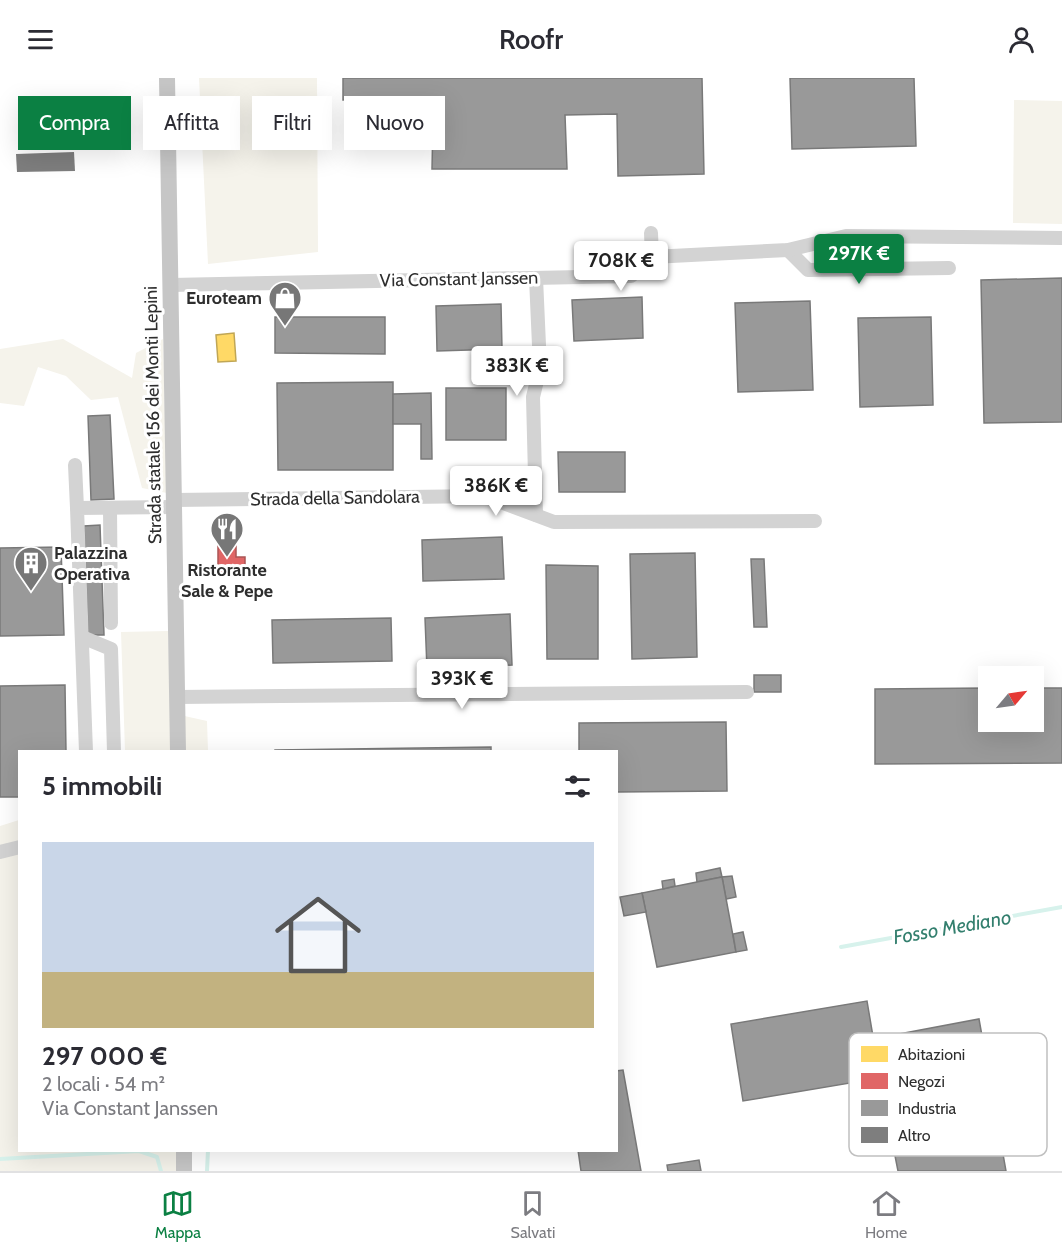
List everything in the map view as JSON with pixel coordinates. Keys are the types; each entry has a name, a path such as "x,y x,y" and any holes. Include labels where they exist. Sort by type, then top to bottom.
{"main road":[{"name":"Strada statale 156 dei Monti Lepini","path":"168,78 178,750"},
{"path":"183,1152 184,1171"}],"street":[{"path":"651,233 652,257 788,250 846,236 1062,238"},
{"path":"788,250 808,270 949,268"},
{"name":"Via Constant Janssen","path":"171,285 631,276 652,257"},
{"path":"536,278 540,368 532,397 536,515"},
{"path":"75,465 86,750"},
{"name":"Strada della Sandolara","path":"77,508 485,496 554,522 815,521"},
{"path":"110,508 111,623"},
{"path":"82,637 111,648 114,750"},
{"path":"177,697 747,692"},
{"path":"0,852 18,848"}],"shaded area":[{"path":"199,78 317,78 317,96 252,96 252,150 317,150 318,252 208,264 202,150 240,150 240,96 200,96"},
{"path":"1014,100 1062,101 1062,224 1013,223"},
{"path":"63,339 132,378 136,353 163,339 167,493 142,488 118,397 91,400 66,376 38,367 24,406 0,403 0,349"},
{"path":"168,631 171,713 207,721 208,750 125,750 121,632"},
{"path":"18,820 18,1152 177,1152 177,1171 0,1171 0,826"}],"building: Abitazioni":[{"path":"234,333 236,361 218,362 216,335"}],"building: Negozi":[{"path":"218,535 236,535 236,557 245,557 245,574 218,574"}],"building: Industria":[{"path":"343,78 702,78 704,174 618,176 617,114 565,115 567,169 432,169 432,150 445,150 445,96 344,96 343,100"},
{"path":"790,78 914,78 916,146 792,149"},
{"path":"1062,278 1062,422 984,423 981,280"},
{"path":"642,297 643,338 574,341 572,300"},
{"path":"810,301 813,390 738,392 735,303"},
{"path":"501,304 502,349 437,351 436,306"},
{"path":"275,317 385,317 385,354 275,353"},
{"path":"931,317 933,405 860,407 858,318"},
{"path":"393,382 393,470 278,470 277,383"},
{"path":"446,388 506,388 506,440 446,440"},
{"path":"431,393 432,459 421,459 421,424 393,424 393,394"},
{"path":"110,415 114,499 91,500 88,416"},
{"path":"558,452 625,452 625,492 559,492"},
{"path":"100,525 104,635 88,635 84,526"},
{"path":"502,537 504,579 423,581 422,540"},
{"name":"Palazzina Operativa","path":"61,547 64,635 0,636 0,548"},
{"path":"695,553 697,657 632,659 630,554"},
{"path":"751,559 764,559 767,627 754,627"},
{"path":"546,565 598,566 598,659 547,659"},
{"path":"510,614 512,665 427,669 425,618"},
{"path":"391,618 392,661 273,663 272,620"},
{"path":"754,675 781,675 781,692 754,692"},
{"path":"65,685 66,750 18,750 18,797 0,797 0,686"},
{"path":"978,688 978,732 1044,732 1044,688 1062,688 1062,763 875,764 875,689"},
{"path":"726,722 727,791 618,792 618,750 579,750 579,723"},
{"path":"491,747 491,750 275,750"},
{"path":"720,868 722,877 697,882 696,873"},
{"path":"732,876 736,897 726,899 722,877"},
{"path":"722,877 736,952 657,967 642,893"},
{"path":"674,879 675,886 663,889 662,881"},
{"path":"642,893 646,912 624,916 620,897"},
{"path":"743,932 747,950 736,952 733,934"},
{"path":"867,1001 872,1033 849,1033 849,1083 743,1101 731,1024"},
{"path":"979,1019 981,1033 904,1033"},
{"path":"623,1070 641,1171 581,1171 578,1152 618,1152 618,1071"},
{"path":"895,1156 1003,1156 1006,1171 898,1171"},
{"path":"699,1160 701,1171 668,1171 667,1165"}],"building: Altro":[{"path":"74,152 75,171 17,172 16,154"}],"waterway":[{"name":"Fosso Mediano","path":"841,947 1062,907"},
{"name":"Fosso Mediano","path":"0,1159 122,1152"},
{"name":"Fosso Mediano","path":"142,1152 157,1157 161,1171"},
{"name":"Fosso Mediano","path":"207,1171 208,1152"}],"place":[{"name":"Euroteam","path":"285,327"},
{"name":"Ristorante Sale & Pepe","path":"227,558"},
{"name":"Palazzina Operativa","path":"31,592"}]}
